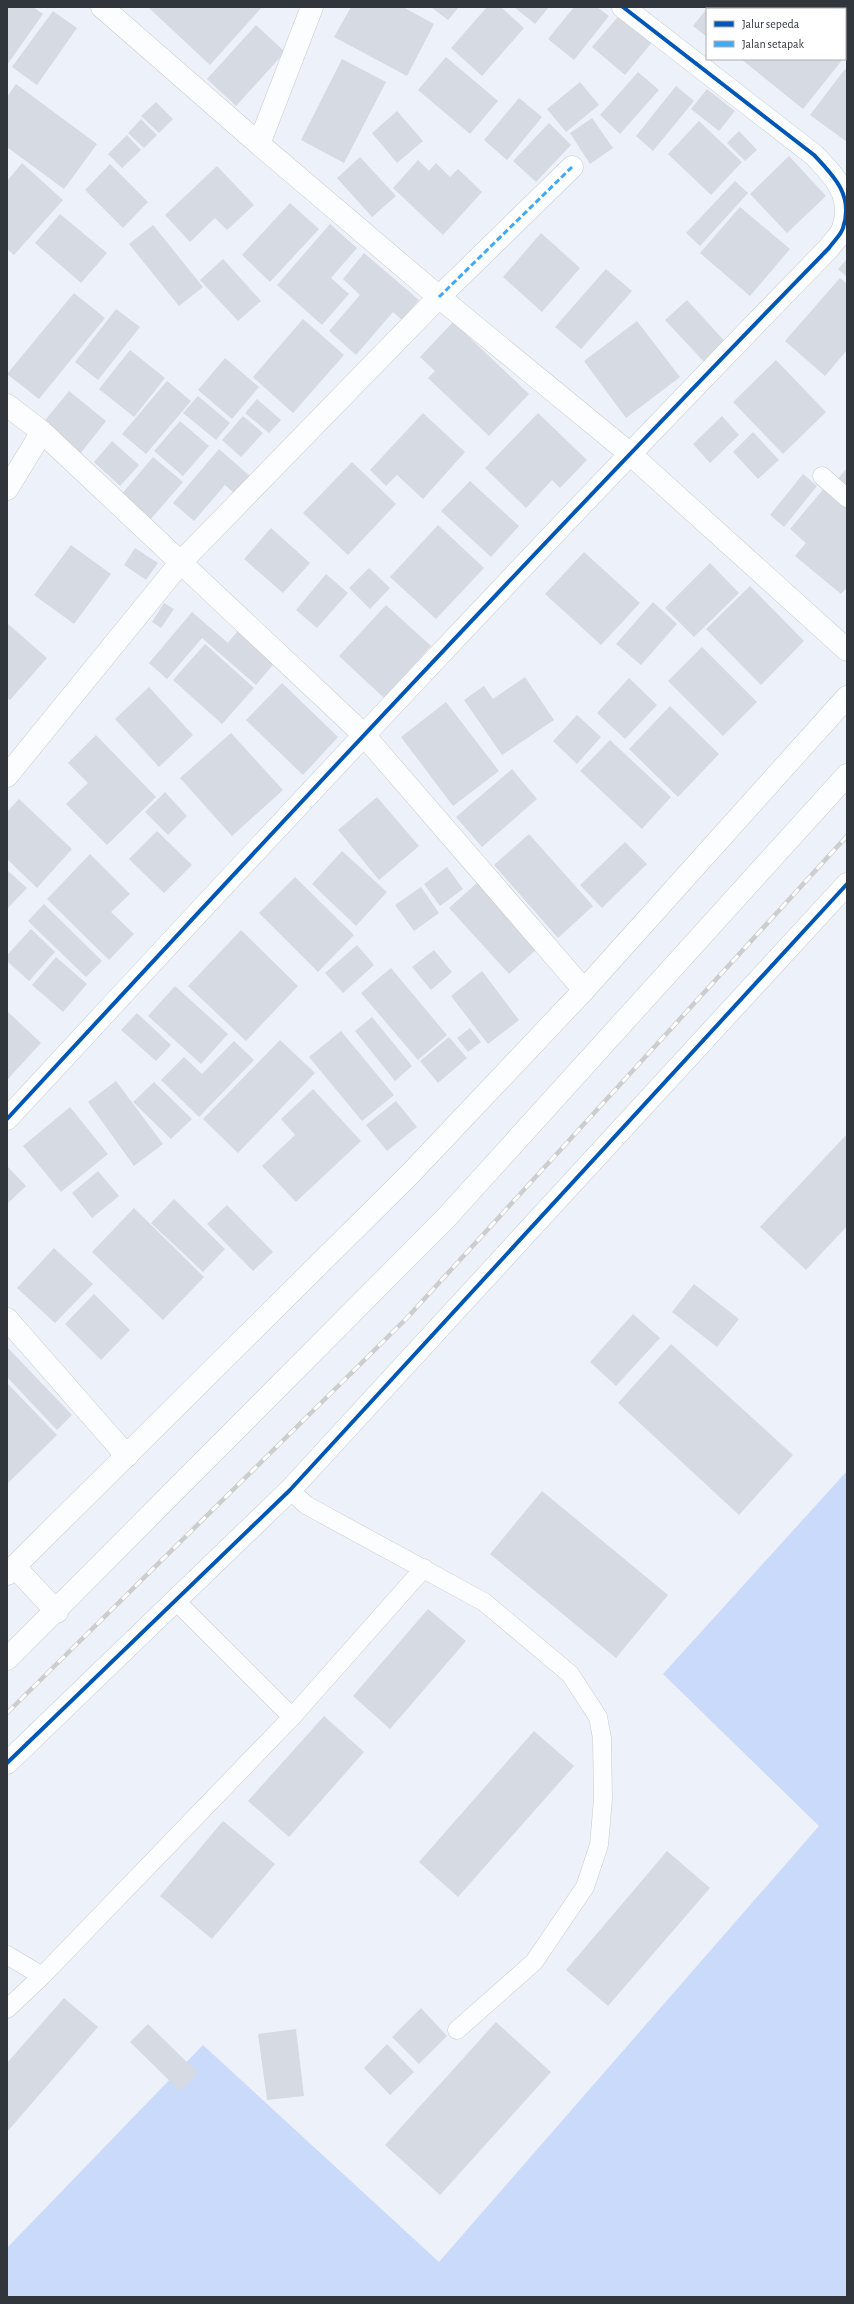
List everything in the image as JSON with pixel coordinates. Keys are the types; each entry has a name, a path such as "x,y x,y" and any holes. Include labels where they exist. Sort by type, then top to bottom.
{"main road":[{"path":"102,7 259,144 439,297 629,453 847,650"},
{"path":"259,144 312,7"},
{"path":"7,1118 363,734 629,453 829,248 843,229 846,205 838,180 814,155 623,7"},
{"path":"7,776 181,562 439,297 572,167"},
{"path":"7,405 42,432 363,734 584,990"},
{"path":"7,489 42,432"},
{"path":"57,1612 11,1571 411,1173 584,990 847,697"},
{"path":"7,1660 57,1612 446,1218 847,776"},
{"path":"7,1763 290,1490 847,884"},
{"path":"7,1319 127,1456"}],"lane":[{"path":"822,476 847,498"},
{"path":"290,1490 306,1505 484,1602 570,1674 598,1716 602,1738 603,1799 598,1845 585,1887 534,1962 457,2030"},
{"path":"7,2009 42,1976 292,1717 424,1568"},
{"path":"176,1600 292,1717"},
{"path":"7,1955 42,1976"}],"shaded area":[{"path":"847,1471 847,2297 7,2297 7,2248 203,2045 439,2262 819,1826 663,1674"}],"building":[{"path":"7,7 33,7 43,14 7,65"},
{"path":"262,7 210,65 149,8"},
{"path":"351,7 403,7 434,24 407,76 334,37"},
{"path":"431,7 459,7 448,20"},
{"path":"487,7 501,7 524,28 482,76 451,48"},
{"path":"514,7 549,7 535,24"},
{"path":"574,7 597,7 609,16 574,60 548,39"},
{"path":"708,7 778,7 777,8 707,8"},
{"path":"706,10 706,36 693,26"},
{"path":"53,11 77,28 37,85 12,67"},
{"path":"622,12 654,40 625,75 592,47"},
{"path":"256,25 285,52 236,106 207,79"},
{"path":"446,57 498,101 470,134 418,90"},
{"path":"342,59 386,82 344,163 301,140"},
{"path":"742,60 842,60 803,109"},
{"path":"845,69 847,70 847,142 810,115"},
{"path":"638,72 659,90 620,134 600,115"},
{"path":"580,82 599,105 566,132 547,109"},
{"path":"16,84 97,144 64,189 7,147 7,97"},
{"path":"676,86 694,101 653,151 636,136"},
{"path":"707,89 735,111 719,131 691,109"},
{"path":"519,98 542,117 507,160 484,140"},
{"path":"156,102 173,119 159,133 141,116"},
{"path":"397,111 423,141 397,163 372,133"},
{"path":"592,118 613,148 590,164 570,133"},
{"path":"141,119 157,135 144,148 128,133"},
{"path":"699,121 742,162 711,195 668,154"},
{"path":"549,123 571,145 536,182 513,161"},
{"path":"739,131 757,150 745,161 727,143"},
{"path":"127,135 141,150 122,168 108,154"},
{"path":"789,156 826,196 787,233 750,194"},
{"path":"360,157 396,196 372,217 337,178"},
{"path":"418,160 429,171 436,163 450,177 458,169 482,192 443,235 393,188"},
{"path":"22,163 63,200 14,255 7,249 7,181"},
{"path":"110,164 148,202 123,228 85,190"},
{"path":"217,166 254,205 227,230 215,218 190,242 165,215"},
{"path":"735,181 748,193 700,246 686,233"},
{"path":"290,203 319,229 270,282 242,255"},
{"path":"740,207 790,249 750,296 700,253"},
{"path":"60,214 107,253 81,283 35,243"},
{"path":"330,224 357,248 331,278 349,294 322,325 277,285"},
{"path":"153,225 203,287 179,306 129,244"},
{"path":"541,233 580,268 542,312 503,277"},
{"path":"364,253 419,300 402,320 393,312 356,355 329,331 360,295 343,279"},
{"path":"223,259 261,301 238,321 200,280"},
{"path":"847,259 847,277 838,269"},
{"path":"606,269 632,291 581,349 555,327"},
{"path":"840,278 847,284 847,350 825,376 785,341"},
{"path":"74,293 105,318 39,399 7,374"},
{"path":"687,300 729,346 707,365 665,320"},
{"path":"116,309 140,327 98,380 75,362"},
{"path":"303,319 344,355 293,413 253,377"},
{"path":"637,321 680,377 626,418 584,361"},
{"path":"453,322 529,394 489,436 428,378 435,371 420,357"},
{"path":"130,350 165,378 134,417 99,389"},
{"path":"225,358 259,387 232,419 198,390"},
{"path":"776,360 826,412 783,454 733,402"},
{"path":"167,381 191,401 146,454 122,434"},
{"path":"69,391 106,421 80,454 42,424"},
{"path":"198,396 230,423 216,440 183,413"},
{"path":"257,399 281,420 269,433 245,413"},
{"path":"423,413 465,452 423,499 397,475 386,486 370,470"},
{"path":"538,413 587,460 560,488 552,480 526,508 485,468"},
{"path":"243,416 263,433 241,457 222,440"},
{"path":"722,416 739,435 710,463 693,444"},
{"path":"180,421 209,446 183,476 154,451"},
{"path":"753,432 779,460 758,479 733,452"},
{"path":"112,441 139,465 120,486 94,462"},
{"path":"219,449 251,477 236,495 225,485 194,521 173,503"},
{"path":"153,457 183,482 150,520 121,495"},
{"path":"352,462 396,504 348,555 303,513"},
{"path":"847,468 847,491 836,481"},
{"path":"803,474 817,486 784,527 770,515"},
{"path":"470,481 519,526 491,557 441,511"},
{"path":"825,487 847,505 847,587 841,594 795,556 806,543 790,529"},
{"path":"438,525 484,568 436,619 390,577"},
{"path":"271,528 310,563 283,593 244,559"},
{"path":"71,545 111,574 74,624 34,595"},
{"path":"135,548 158,563 146,580 124,565"},
{"path":"584,552 640,603 601,645 545,594"},
{"path":"710,563 739,593 694,637 665,608"},
{"path":"369,568 390,588 370,609 349,588"},
{"path":"326,574 348,593 317,628 296,610"},
{"path":"750,586 804,641 761,685 706,629"},
{"path":"653,602 677,624 641,665 616,644"},
{"path":"164,603 174,609 161,628 152,622"},
{"path":"386,605 431,646 384,698 339,656"},
{"path":"192,612 228,643 240,628 277,660 256,685 202,638 167,679 149,663"},
{"path":"7,623 47,658 10,700 7,698"},
{"path":"205,644 254,688 222,724 173,680"},
{"path":"702,647 757,702 723,736 668,681"},
{"path":"525,677 554,720 502,755 464,700 484,686 493,699"},
{"path":"629,678 657,705 625,739 597,713"},
{"path":"282,683 338,737 303,775 246,720"},
{"path":"149,687 193,735 159,767 115,719"},
{"path":"446,702 499,771 453,806 401,737"},
{"path":"670,706 719,754 678,797 629,749"},
{"path":"577,715 601,737 577,764 553,741"},
{"path":"231,733 283,790 232,836 180,778"},
{"path":"96,735 156,797 107,845 66,804 88,783 68,763"},
{"path":"610,740 671,797 642,829 580,771"},
{"path":"512,769 537,799 482,847 456,817"},
{"path":"165,792 187,816 168,835 145,812"},
{"path":"377,797 419,846 379,880 338,830"},
{"path":"19,799 72,849 37,888 7,859 7,812"},
{"path":"157,831 192,865 164,893 129,859"},
{"path":"529,834 593,906 558,938 494,865"},
{"path":"625,842 647,864 602,908 580,885"},
{"path":"342,851 387,892 356,926 312,884"},
{"path":"90,854 130,894 111,912 134,934 109,960 47,899"},
{"path":"447,867 463,889 440,906 424,884"},
{"path":"7,870 27,888 7,909"},
{"path":"295,877 354,935 318,972 259,913"},
{"path":"477,883 537,949 509,974 449,908"},
{"path":"421,887 439,913 414,931 395,905"},
{"path":"44,904 102,961 86,977 28,921"},
{"path":"31,929 55,952 29,981 7,961 7,955"},
{"path":"241,930 298,986 246,1041 188,986"},
{"path":"357,945 374,965 343,993 325,973"},
{"path":"434,950 452,972 431,990 412,967"},
{"path":"56,957 87,984 63,1012 32,985"},
{"path":"391,968 447,1035 418,1060 361,993"},
{"path":"482,971 519,1020 488,1044 451,996"},
{"path":"175,986 228,1034 201,1064 148,1016"},
{"path":"7,1011 41,1043 7,1080"},
{"path":"137,1013 171,1045 156,1061 121,1030"},
{"path":"372,1017 412,1066 395,1081 355,1031"},
{"path":"470,1028 481,1042 468,1052 457,1038"},
{"path":"341,1031 394,1095 362,1121 309,1057"},
{"path":"449,1037 467,1058 438,1083 420,1061"},
{"path":"280,1040 315,1073 238,1153 203,1119"},
{"path":"234,1041 254,1060 199,1117 161,1080 184,1057 202,1074"},
{"path":"116,1081 163,1144 134,1166 88,1102"},
{"path":"154,1082 192,1119 171,1139 133,1102"},
{"path":"313,1089 361,1141 296,1202 262,1166 295,1135 281,1119"},
{"path":"396,1101 417,1127 387,1151 366,1125"},
{"path":"70,1107 108,1154 61,1192 23,1146"},
{"path":"847,1134 847,1226 806,1270 760,1227"},
{"path":"7,1166 26,1186 7,1204"},
{"path":"98,1171 119,1196 92,1218 72,1193"},
{"path":"174,1199 225,1249 203,1272 151,1223"},
{"path":"227,1205 273,1252 253,1271 207,1224"},
{"path":"134,1208 204,1277 163,1320 92,1252"},
{"path":"54,1248 93,1284 55,1323 17,1288"},
{"path":"694,1284 739,1319 717,1347 672,1312"},
{"path":"94,1294 130,1330 101,1360 65,1324"},
{"path":"633,1314 660,1338 616,1386 590,1362"},
{"path":"671,1344 793,1455 739,1515 618,1403"},
{"path":"7,1347 72,1415 57,1430 7,1377"},
{"path":"7,1383 57,1435 7,1484"},
{"path":"542,1491 668,1595 616,1658 490,1554"},
{"path":"428,1609 466,1641 390,1729 353,1696"},
{"path":"324,1716 364,1752 289,1837 248,1801"},
{"path":"534,1731 574,1766 458,1897 419,1862"},
{"path":"223,1821 275,1864 212,1939 160,1896"},
{"path":"667,1851 710,1888 608,2006 566,1970"},
{"path":"64,1998 98,2027 7,2132 7,2063"},
{"path":"421,2008 447,2036 419,2064 392,2037"},
{"path":"496,2022 551,2072 440,2195 385,2145"},
{"path":"148,2024 198,2073 180,2091 130,2042"},
{"path":"296,2029 304,2096 267,2100 258,2034"},
{"path":"387,2044 414,2072 390,2095 364,2068"}],"railway":[{"path":"7,1713 406,1319 847,836"}],"marked path":[{"path":"439,297 572,167"}],"cycle path":[{"path":"7,1119 415,681 829,248 842,231 846,217 844,196 835,179 814,155 623,7"},
{"path":"7,1763 290,1490 847,884"}]}
